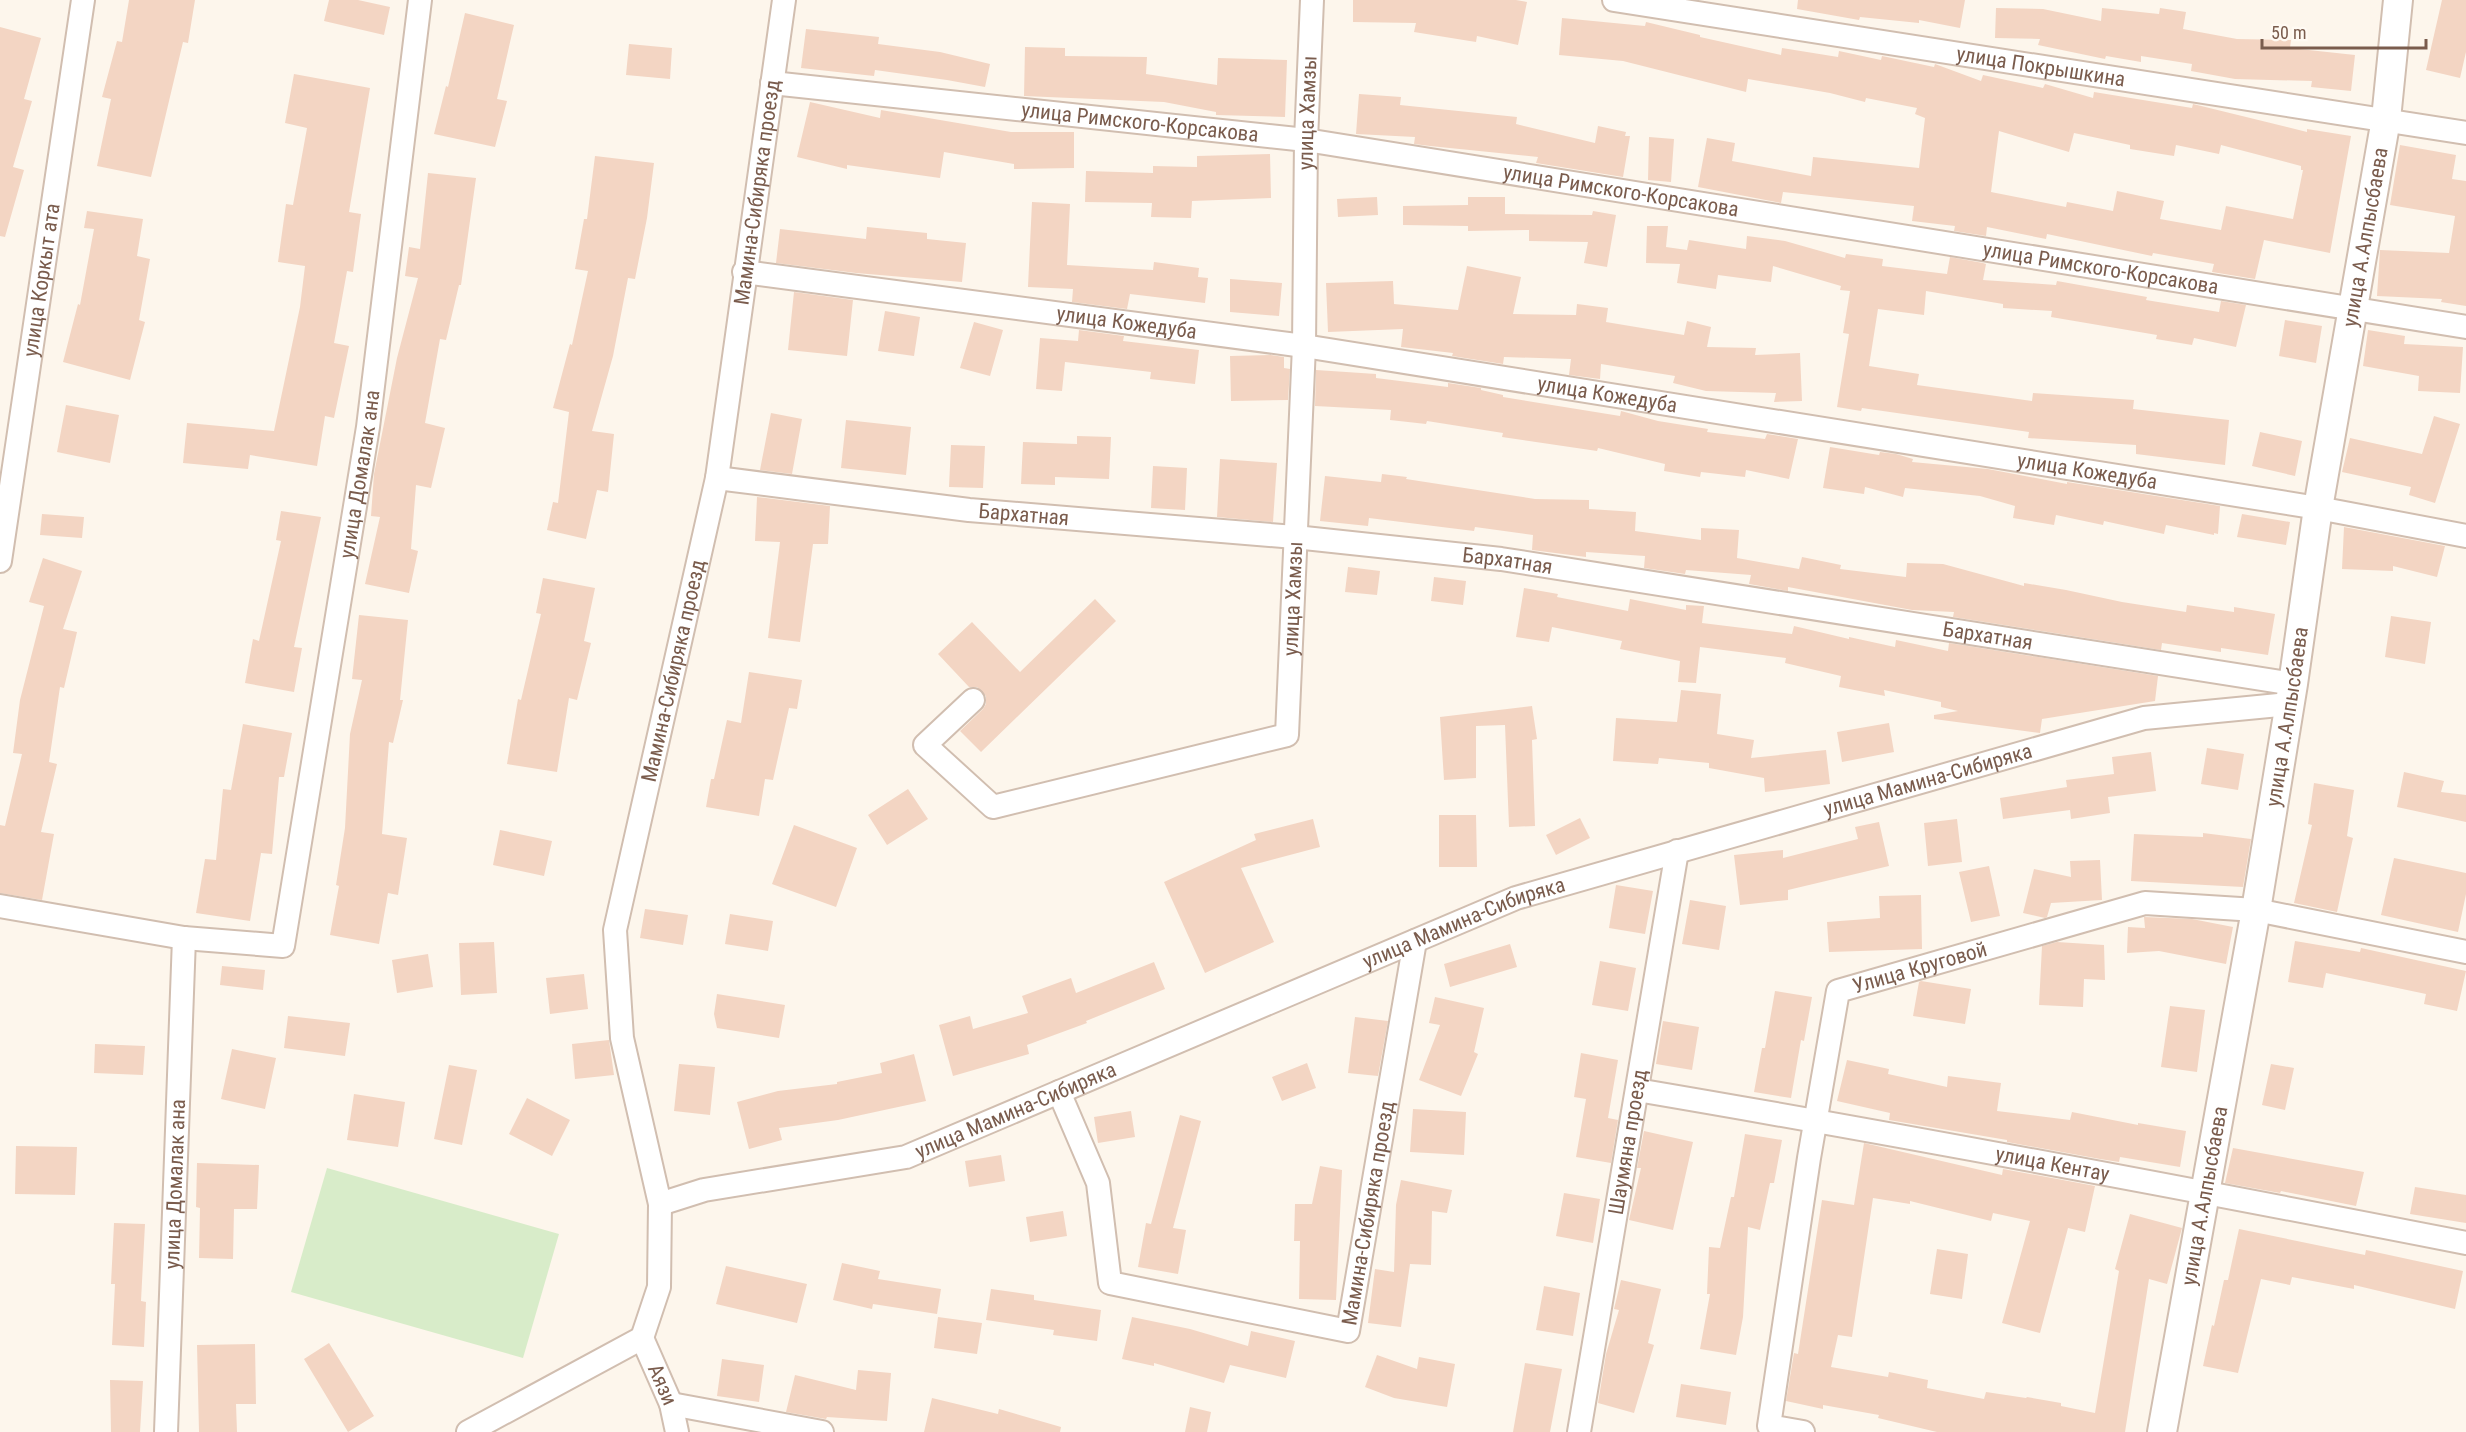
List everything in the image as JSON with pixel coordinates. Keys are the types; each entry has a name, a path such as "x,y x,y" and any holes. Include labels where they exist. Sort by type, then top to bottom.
{"street":[{"name":"улица Коркыт ата","path":"0,561 83,0"},
{"name":"улица Домалак ана","path":"166,1432 184,938 283,946 368,427 420,0"},
{"name":"Мамина-Сибиряка проезд","path":"642,1338 659,1287 660,1204 622,1038 615,930 717,478 744,272 784,0"},
{"name":"улица Хамзы","path":"973,700 925,745 993,807 1287,735 1304,346 1306,140 1312,0"},
{"name":"улица Покрышкина","path":"1614,0 2466,133"},
{"name":"улица А.Алпысбаева","path":"2162,1432 2256,910 2318,508 2386,119 2398,0"},
{"name":"улица Римского-Корсакова","path":"772,83 1306,140 2466,327"},
{"name":"улица Кожедуба","path":"744,272 1304,346 2318,508 2466,536"},
{"name":"Бархатная","path":"717,478 969,510 1295,537 1502,560 2291,694"},
{"name":"улица Мамина-Сибиряка","path":"660,1204 704,1191 906,1157 1516,898 2144,717 2291,694"},
{"name":"Шаумяна проезд","path":"1579,1432 1677,851"},
{"name":"Улица Круговой","path":"1803,1432 1769,1426 1838,991 2145,903 2256,910 2466,952"},
{"path":"0,906 184,938"},
{"name":"Мамина-Сибиряка проезд","path":"1059,1092 1098,1183 1110,1283 1348,1332 1415,941"},
{"name":"улица Кентау","path":"1637,1090 1816,1120 2205,1191 2466,1243"},
{"path":"468,1432 642,1338"},
{"name":"Аязи","path":"642,1338 671,1404 677,1432"},
{"path":"671,1404 822,1432"}],"green space":[{"path":"327,1168 559,1234 523,1358 291,1292"}],"building":[{"path":"129,0 195,0 188,43 183,42 151,177 97,166 111,99 102,97 117,41 122,42"},
{"path":"329,0 358,0 390,7 384,35 324,21"},
{"path":"1353,0 1516,0 1527,2 1518,45 1477,36 1476,42 1414,32 1416,23 1353,22"},
{"path":"1798,0 1965,0 1960,28 1919,20 1919,23 1860,17 1859,20 1797,9"},
{"path":"2442,0 2466,0 2466,52 2460,78 2426,70"},
{"path":"1996,8 2043,9 2101,21 2102,8 2159,14 2160,8 2186,12 2183,29 2237,39 2291,40 2290,48 2355,55 2351,91 2311,87 2312,81 2235,79 2191,71 2192,64 2141,56 2141,62 2106,56 2105,59 2038,45 2040,39 1995,38"},
{"path":"465,13 514,25 497,99 507,101 495,147 434,134 446,86 448,87"},
{"path":"1562,18 1645,26 1646,22 1781,55 1782,48 1838,57 1839,51 1881,60 1882,56 1934,67 1935,64 1981,81 1983,75 2043,88 2045,84 2093,98 2094,92 2192,108 2193,104 2307,132 2307,129 2351,136 2330,253 2264,240 2255,279 2212,272 2214,264 2153,253 2152,256 2047,234 2046,239 1987,227 1986,236 1954,231 1955,226 1912,221 1914,206 1783,192 1781,203 1698,187 1707,138 1735,143 1732,161 1811,176 1813,157 1919,168 1925,118 1915,114 1917,108 1866,98 1865,102 1830,93 1748,79 1746,92 1623,61 1559,55","holes":["1999,131 2069,152 2074,133 2130,145 2130,149 2174,156 2176,145 2219,154 2221,145 2301,166 2303,170 2293,219 2226,206 2221,230 2160,219 2164,201 2117,191 2113,211 2067,202 2066,207 1991,192"]},
{"path":"0,27 41,38 24,99 32,101 13,167 24,170 5,237 0,236"},
{"path":"806,29 879,37 878,44 940,52 990,64 985,87 875,70 874,76 801,68"},
{"path":"629,44 672,48 670,79 626,75"},
{"path":"1025,47 1065,48 1065,56 1147,57 1146,74 1217,85 1218,58 1287,60 1285,117 1216,115 1216,112 1164,102 1024,96"},
{"path":"294,74 370,88 349,212 361,214 353,272 347,271 334,343 349,346 334,418 325,416 317,466 250,455 248,469 183,463 187,423 274,431 300,307 305,266 278,262 286,204 293,205 307,128 285,123"},
{"path":"1359,94 1401,97 1400,105 1517,117 1516,124 1595,143 1598,126 1626,132 1625,136 1630,136 1623,177 1536,163 1538,157 1414,144 1415,137 1356,134"},
{"path":"810,102 880,118 881,110 1011,132 1074,132 1074,168 1014,169 1014,164 944,152 940,178 847,165 847,169 797,157"},
{"path":"1649,137 1674,139 1671,182 1648,180"},
{"path":"2400,145 2456,155 2452,179 2466,181 2466,306 2441,302 2442,299 2377,296 2380,250 2449,253 2455,216 2390,205"},
{"path":"1270,154 1271,198 1192,201 1191,218 1151,217 1152,203 1085,202 1086,171 1153,173 1153,166 1197,167 1197,156"},
{"path":"595,156 654,163 647,218 635,279 628,278 613,356 592,431 614,434 608,492 597,490 586,539 547,530 553,502 558,503 569,412 553,408 570,344 572,345 588,271 575,269 584,219 587,219"},
{"path":"428,173 476,178 461,285 459,285 446,340 440,339 425,423 445,428 431,488 416,485 411,549 418,551 409,593 365,584 380,517 371,516 374,474 397,358 418,278 405,276 409,247 420,249"},
{"path":"1377,197 1378,215 1338,217 1337,199"},
{"path":"1468,197 1505,197 1505,214 1592,215 1593,211 1616,215 1607,267 1584,263 1588,242 1529,241 1529,230 1468,231 1468,226 1403,225 1403,206 1468,205"},
{"path":"1032,202 1070,204 1067,265 1153,270 1154,262 1199,268 1198,277 1208,278 1205,303 1130,294 1127,309 1072,302 1073,289 1028,287"},
{"path":"87,211 143,219 137,256 150,259 139,320 145,322 130,380 63,362 78,304 80,305 94,229 84,228"},
{"path":"1647,226 1668,226 1666,247 1687,250 1689,240 1746,249 1747,236 1785,241 1845,258 1846,254 1883,259 1882,266 1947,274 1950,257 1983,263 1986,264 1983,280 2056,285 2057,281 2147,297 2146,300 2219,312 2221,301 2246,305 2236,347 2194,338 2192,345 2156,339 2157,335 2051,317 2052,311 2003,308 2003,304 1926,291 1924,315 1878,309 1869,366 1919,374 1917,385 2032,401 2033,393 2134,400 2133,409 2229,420 2225,465 2136,454 2136,445 2028,438 2029,432 1862,408 1861,411 1837,407 1849,334 1843,333 1850,291 1840,290 1841,286 1773,266 1771,282 1718,275 1716,289 1677,283 1680,264 1646,263"},
{"path":"867,227 927,233 927,239 966,243 962,282 856,273 776,263 780,229 866,239"},
{"path":"1467,266 1521,277 1513,314 1576,315 1577,304 1608,308 1606,322 1684,335 1687,321 1711,327 1707,347 1756,348 1755,355 1800,353 1802,401 1774,402 1776,393 1706,391 1673,383 1675,376 1601,364 1600,379 1569,375 1571,359 1504,357 1503,364 1452,356 1453,353 1401,347 1403,329 1328,332 1326,283 1393,281 1394,304 1458,310"},
{"path":"1230,279 1282,283 1279,316 1230,312"},
{"path":"794,292 853,300 847,356 788,350"},
{"path":"885,311 920,317 914,356 878,351"},
{"path":"2285,320 2322,326 2316,363 2279,356"},
{"path":"974,322 1003,330 990,376 960,368"},
{"path":"1079,330 1124,336 1123,341 1199,350 1195,384 1150,379 1151,372 1065,362 1062,391 1036,389 1040,338 1078,341"},
{"path":"2368,330 2405,336 2404,344 2463,347 2460,393 2418,391 2419,376 2363,366"},
{"path":"1230,356 1284,357 1284,368 1290,369 1288,400 1231,401"},
{"path":"1316,370 1376,374 1376,378 1448,387 1448,383 1481,388 1481,390 1503,395 1503,397 1620,416 1621,411 1658,421 1708,429 1707,432 1765,439 1767,434 1798,439 1789,479 1746,470 1745,477 1701,472 1700,477 1664,471 1665,464 1598,448 1597,451 1502,437 1503,433 1427,421 1426,424 1390,420 1391,410 1315,406"},
{"path":"66,405 119,415 110,463 57,452"},
{"path":"771,413 802,419 792,474 760,470"},
{"path":"2434,416 2460,424 2435,503 2409,495 2411,487 2342,472 2350,438 2422,454"},
{"path":"846,420 911,427 906,475 841,468"},
{"path":"2260,432 2302,441 2295,476 2252,466"},
{"path":"1077,436 1111,437 1109,479 1055,477 1055,485 1021,484 1023,442 1077,444"},
{"path":"951,445 985,446 983,488 949,487"},
{"path":"1830,447 1879,455 1880,452 1896,454 1913,459 1912,462 1988,469 2067,484 2067,482 2220,506 2218,534 2166,525 2164,534 2104,521 2103,525 2056,515 2054,525 2013,518 2015,506 1980,496 1905,488 1903,497 1865,487 1864,494 1823,488"},
{"path":"1220,459 1277,463 1273,522 1217,517"},
{"path":"1153,466 1187,468 1185,510 1151,508"},
{"path":"1382,474 1535,499 1589,500 1589,509 1636,512 1635,531 1701,540 1701,528 1739,530 1737,558 1799,569 1802,557 1841,565 1840,569 1906,577 1907,563 1943,564 2024,586 2024,583 2186,612 2187,605 2234,612 2234,607 2275,614 2268,655 2221,648 2221,652 2162,643 2161,650 1953,617 1954,612 1912,610 1788,587 1788,591 1749,584 1751,575 1686,570 1685,574 1644,568 1645,556 1586,552 1586,557 1532,550 1533,535 1475,527 1474,531 1369,518 1368,526 1320,521 1325,476 1381,482"},
{"path":"757,497 830,506 828,544 813,544 800,642 768,638 780,542 755,541"},
{"path":"281,511 321,517 294,647 302,648 294,692 245,683 253,639 259,641 281,541 276,540"},
{"path":"42,514 84,517 82,538 40,535"},
{"path":"2242,514 2290,522 2286,545 2237,537"},
{"path":"2344,527 2445,546 2437,577 2393,566 2393,571 2342,569"},
{"path":"43,558 82,571 63,629 77,632 64,688 60,687 49,762 57,764 41,832 54,834 42,900 0,893 0,825 5,826 22,754 13,753 20,700 44,606 29,602"},
{"path":"1348,567 1380,571 1377,595 1345,592"},
{"path":"1434,577 1466,581 1463,605 1431,601"},
{"path":"543,578 595,588 584,641 591,643 577,700 569,698 557,772 507,764 518,699 521,700 541,614 536,613"},
{"path":"1524,588 1628,611 1630,599 1686,610 1686,605 1704,606 1702,623 1792,634 1794,626 1895,647 1896,640 1948,651 1949,643 2158,676 2155,701 2042,719 2040,733 1934,719 1934,715 1958,711 1941,707 1941,702 1884,690 1885,696 1839,687 1841,676 1785,663 1786,658 1700,647 1696,683 1678,682 1680,661 1620,649 1622,641 1552,627 1549,642 1516,637"},
{"path":"1095,599 1116,621 981,752 960,731 983,709 986,696 977,687 969,687 938,654 972,622 1020,672"},
{"path":"359,615 408,620 400,700 403,700 393,743 389,742 382,834 407,838 398,895 388,893 379,944 330,935 339,886 336,885 345,828 350,734 362,680 352,679"},
{"path":"2391,616 2431,622 2425,664 2385,657"},
{"path":"749,672 802,680 797,709 789,708 773,780 765,779 759,816 706,807 727,720 741,723"},
{"path":"1681,690 1721,694 1717,734 1754,740 1751,758 1826,750 1830,784 1765,792 1764,778 1709,768 1709,763 1659,758 1658,764 1613,761 1616,718 1677,722"},
{"path":"1532,706 1537,739 1532,740 1535,826 1509,827 1505,725 1476,726 1476,778 1444,780 1440,717"},
{"path":"1889,723 1894,752 1842,762 1837,732"},
{"path":"243,724 292,733 284,777 279,777 272,854 261,853 250,921 196,913 205,859 216,860 223,789 231,790"},
{"path":"2207,748 2244,754 2238,790 2201,784"},
{"path":"2151,752 2156,791 2108,797 2110,813 2071,819 2070,810 2003,819 2000,798 2067,787 2066,780 2114,774 2112,757"},
{"path":"2404,772 2444,781 2441,792 2466,795 2466,822 2397,807"},
{"path":"2314,783 2354,790 2347,836 2353,838 2337,912 2294,903 2312,825 2308,824"},
{"path":"908,789 928,819 887,845 868,815"},
{"path":"1439,815 1476,815 1477,867 1439,867"},
{"path":"1580,818 1590,838 1556,855 1546,835"},
{"path":"1313,819 1320,847 1241,868 1274,942 1205,973 1164,882 1256,840 1254,834"},
{"path":"1957,819 1962,862 1928,866 1924,823"},
{"path":"1879,822 1889,866 1788,890 1788,900 1740,905 1734,855 1783,850 1783,858 1858,839 1855,827"},
{"path":"794,825 857,848 836,907 772,884"},
{"path":"500,830 552,841 544,876 493,865"},
{"path":"2203,833 2251,839 2243,887 2131,881 2134,834 2203,837"},
{"path":"2394,858 2466,873 2466,894 2458,932 2381,915"},
{"path":"2100,860 2102,900 2051,903 2045,918 2023,913 2034,869 2071,877 2070,861"},
{"path":"1989,866 2000,916 1971,922 1959,872"},
{"path":"1616,885 1653,891 1645,934 1609,928"},
{"path":"1921,895 1922,949 1829,952 1827,922 1880,918 1879,896"},
{"path":"1690,900 1726,906 1719,950 1682,944"},
{"path":"645,909 688,915 683,945 640,938"},
{"path":"730,914 773,921 768,951 725,944"},
{"path":"2144,917 2192,919 2233,927 2226,964 2159,951 2127,953 2128,927 2145,928"},
{"path":"2295,941 2360,952 2361,948 2466,971 2457,1011 2424,1004 2426,994 2326,973 2323,988 2288,982"},
{"path":"494,942 497,993 461,995 459,943"},
{"path":"2057,942 2104,945 2105,980 2084,979 2083,1007 2039,1005 2042,946"},
{"path":"1510,944 1517,967 1450,987 1444,964"},
{"path":"428,954 433,987 397,993 392,960"},
{"path":"1600,961 1636,968 1628,1011 1592,1005"},
{"path":"1154,962 1165,989 1086,1021 1087,1023 1027,1045 1029,1054 953,1076 939,1025 970,1016 973,1029 1028,1013 1022,996 1071,978 1076,993"},
{"path":"222,966 265,970 263,990 220,985"},
{"path":"584,974 588,1009 550,1014 546,978"},
{"path":"1921,981 1971,989 1965,1024 1913,1016"},
{"path":"1775,991 1812,997 1804,1041 1801,1040 1791,1098 1754,1092 1762,1048 1765,1048"},
{"path":"717,994 785,1005 779,1038 717,1028 714,1014"},
{"path":"1435,997 1484,1008 1474,1052 1478,1054 1461,1096 1419,1080 1440,1025 1429,1023"},
{"path":"2170,1006 2205,1010 2197,1072 2161,1067"},
{"path":"288,1016 350,1023 345,1056 284,1048"},
{"path":"1355,1017 1388,1021 1378,1076 1348,1073"},
{"path":"1663,1021 1699,1027 1692,1070 1656,1064"},
{"path":"609,1040 614,1075 575,1079 572,1044"},
{"path":"95,1044 145,1046 143,1075 94,1073"},
{"path":"232,1049 276,1058 265,1109 221,1099"},
{"path":"1581,1053 1618,1060 1608,1118 1618,1120 1611,1163 1576,1157 1586,1099 1574,1097"},
{"path":"914,1054 926,1101 838,1120 779,1128 782,1140 749,1149 737,1102 778,1091 837,1084 837,1082 882,1073 880,1063"},
{"path":"1847,1060 1889,1069 1888,1074 1947,1087 1948,1076 2001,1083 1997,1111 2070,1120 2072,1112 2138,1125 2138,1123 2186,1131 2180,1167 2120,1157 2119,1162 2100,1159 1889,1120 1890,1113 1837,1101"},
{"path":"1307,1063 1316,1088 1282,1101 1272,1077"},
{"path":"679,1064 715,1067 710,1115 674,1111"},
{"path":"2271,1064 2294,1068 2285,1110 2262,1105"},
{"path":"449,1065 477,1070 462,1145 434,1139"},
{"path":"354,1094 405,1102 398,1147 347,1140"},
{"path":"527,1098 570,1120 552,1156 509,1134"},
{"path":"1413,1109 1466,1112 1464,1155 1410,1152"},
{"path":"1131,1111 1135,1137 1098,1143 1094,1117"},
{"path":"1180,1115 1201,1121 1173,1228 1186,1230 1178,1274 1138,1267 1146,1223 1151,1224"},
{"path":"1644,1131 1693,1142 1673,1230 1629,1220 1641,1168 1637,1168"},
{"path":"1745,1134 1782,1140 1774,1183 1770,1183 1760,1230 1748,1227 1743,1317 1736,1355 1700,1349 1710,1294 1707,1294 1709,1247 1720,1248 1731,1197 1734,1197"},
{"path":"1864,1143 2002,1175 2003,1169 2095,1186 2085,1232 2068,1228 2040,1333 2002,1323 2030,1221 1993,1213 1991,1221 1910,1201 1910,1204 1873,1198 1852,1337 1838,1335 1831,1367 1888,1377 1889,1372 1928,1380 1927,1388 1984,1399 1986,1392 2027,1397 2061,1403 2061,1406 2095,1413 2119,1271 2115,1269 2130,1214 2182,1228 2167,1284 2149,1279 2125,1432 1937,1432 1878,1418 1879,1415 1823,1405 1823,1409 1786,1401 1794,1353 1798,1354 1822,1200 1854,1205"},
{"path":"16,1146 77,1147 75,1195 15,1194"},
{"path":"2233,1148 2364,1172 2356,1206 2281,1191 2280,1193 2225,1183"},
{"path":"1001,1155 1005,1181 969,1187 965,1161"},
{"path":"197,1163 259,1165 257,1209 234,1209 233,1259 199,1258 200,1208 196,1207"},
{"path":"1320,1166 1342,1170 1336,1300 1299,1299 1300,1241 1294,1241 1295,1204 1312,1204"},
{"path":"1401,1180 1452,1190 1447,1213 1432,1211 1431,1265 1410,1264 1401,1327 1368,1323 1375,1269 1394,1272 1396,1205"},
{"path":"2415,1187 2466,1195 2466,1223 2410,1214"},
{"path":"1564,1193 1600,1199 1593,1243 1556,1236"},
{"path":"1063,1211 1067,1236 1030,1242 1026,1217"},
{"path":"114,1223 145,1224 141,1301 146,1302 144,1347 112,1345 115,1284 111,1284"},
{"path":"2239,1229 2365,1255 2366,1250 2463,1271 2455,1309 2354,1285 2354,1289 2292,1277 2290,1285 2261,1279 2238,1373 2203,1366 2224,1280 2228,1280"},
{"path":"1937,1249 1968,1254 1962,1299 1930,1294"},
{"path":"842,1263 880,1271 878,1279 941,1289 937,1314 873,1304 872,1309 833,1300"},
{"path":"726,1266 807,1284 797,1323 716,1304"},
{"path":"1621,1280 1661,1289 1648,1343 1654,1345 1634,1413 1598,1403 1606,1354 1619,1310 1614,1309"},
{"path":"1544,1286 1580,1293 1573,1336 1536,1330"},
{"path":"991,1289 1034,1295 1034,1300 1101,1310 1097,1341 1053,1335 1054,1330 986,1320"},
{"path":"938,1317 982,1323 977,1354 934,1348"},
{"path":"1132,1317 1190,1329 1248,1346 1251,1331 1295,1341 1286,1378 1230,1365 1224,1383 1154,1363 1154,1366 1122,1359"},
{"path":"329,1343 374,1416 348,1432 304,1359"},
{"path":"255,1344 256,1404 236,1404 237,1432 199,1432 197,1345"},
{"path":"1377,1355 1417,1369 1419,1357 1455,1364 1447,1407 1394,1398 1365,1387"},
{"path":"722,1359 764,1365 759,1402 717,1396"},
{"path":"1525,1363 1562,1369 1550,1432 1513,1432"},
{"path":"858,1370 891,1373 887,1421 827,1417 826,1419 786,1412 795,1375 856,1390"},
{"path":"110,1380 143,1381 140,1432 111,1432"},
{"path":"1681,1384 1731,1392 1726,1425 1676,1417"},
{"path":"932,1398 998,1414 999,1409 1061,1427 1060,1432 924,1432"},
{"path":"1190,1407 1211,1412 1207,1432 1185,1432"}]}
